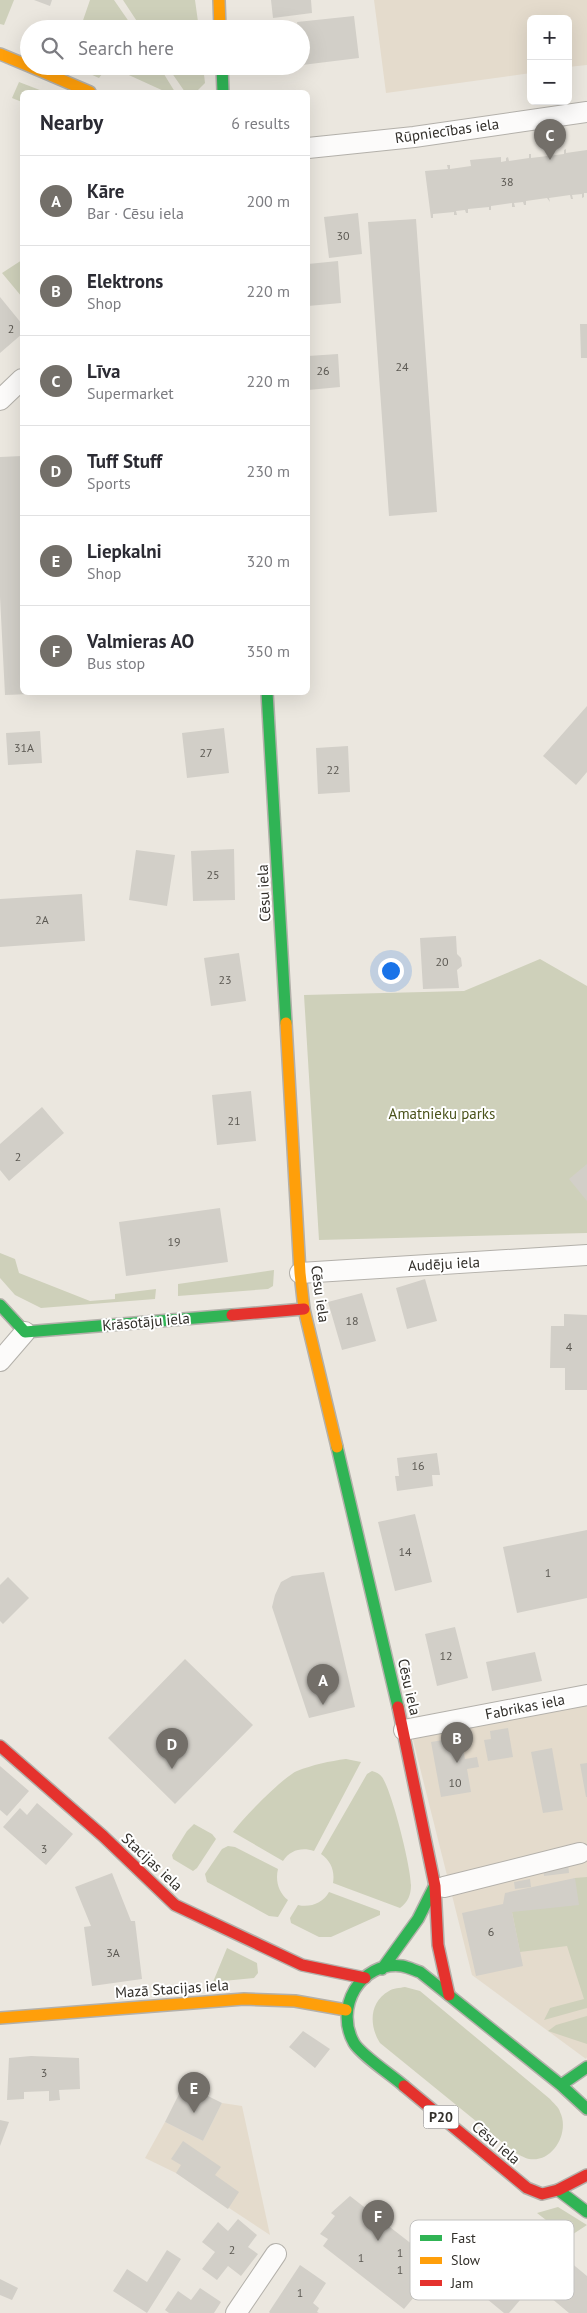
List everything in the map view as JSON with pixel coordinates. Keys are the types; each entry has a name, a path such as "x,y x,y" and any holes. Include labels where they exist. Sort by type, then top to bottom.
{"street":[{"path":"219,0 220,20"},
{"path":"0,54 20,62"},
{"path":"50,75 85,90"},
{"path":"222,75 223,90"},
{"name":"Rūpniecības iela","path":"310,148 414,137 587,112"},
{"path":"0,400 20,381"},
{"name":"Cēsu iela","path":"267,695 300,1273 304,1309 440,1886 438,1945 449,1995"},
{"name":"Audēju iela","path":"300,1273 587,1255"},
{"path":"0,1305 25,1332 0,1360"},
{"name":"Krāsotāju iela","path":"25,1332 304,1309"},
{"name":"Fabrikas iela","path":"404,1730 587,1695"},
{"name":"Stacijas iela","path":"0,1746 103,1836 175,1905 302,1965 365,1978"},
{"path":"382,1969 440,1886 580,1853"},
{"path":"346,2010 351,1994 365,1978 382,1969 401,1966 420,1972 561,2085 587,2109"},
{"name":"Mazā Stacijas iela","path":"0,2018 173,2003 267,1998 318,2003 346,2010"},
{"name":"Cēsu iela","path":"346,2010 348,2028 355,2045 527,2188 542,2194 558,2190 587,2175"},
{"path":"561,2085 587,2067"},
{"path":"558,2190 587,2212"},
{"path":"236,2313 276,2254"}],"shaded area":[{"path":"374,0 587,0 587,65 572,67 572,15 527,15 527,74 386,93"},
{"path":"587,1694 586,2059 472,1975 409,1724"},
{"path":"222,2103 242,2106 270,2235 176,2173 145,2158 165,2122 203,2141"}],"green space":[{"path":"0,0 14,0 4,25 0,24"},
{"path":"90,0 114,0 128,20 83,20"},
{"path":"123,0 195,0 198,20 136,20"},
{"path":"129,75 165,75 174,90 162,90"},
{"path":"173,75 204,75 205,83 198,90 184,90"},
{"path":"19,82 40,90 20,90 20,101 12,98"},
{"path":"20,261 20,295 2,273"},
{"name":"Amatnieku parks","path":"540,959 587,986 587,1233 319,1240 304,995 464,991"},
{"path":"0,1253 15,1259 19,1273 90,1301 115,1299 115,1294 156,1289 155,1299 41,1308 15,1295 0,1278"},
{"path":"274,1270 273,1286 268,1289 178,1296 178,1284"},
{"path":"346,1759 361,1762 314,1851 297,1850 289,1854 283,1861 233,1832 263,1799 282,1781 297,1771 327,1762"},
{"path":"372,1771 381,1776 391,1797 408,1862 410,1892 407,1901 400,1908 333,1883 332,1867 321,1854 367,1774"},
{"path":"194,1824 212,1834 216,1839 193,1871 173,1859 172,1855 187,1831"},
{"path":"228,1846 235,1847 278,1869 278,1886 288,1900 278,1917 269,1916 207,1882 205,1874 222,1849"},
{"path":"587,1877 587,2008 544,2020 550,2008 584,1999 567,1946 520,1952 512,1912 575,1878"},
{"path":"329,1892 380,1911 380,1915 331,1937 319,1937 291,1923 290,1918 298,1905 316,1904"},
{"path":"227,1948 257,1963 258,1973 254,1978 213,1982"},
{"path":"405,1987 420,1991 556,2105 563,2120 563,2128 561,2137 552,2151 538,2159 529,2159 514,2152 380,2043 374,2029 374,2008 382,1996 389,1991"},
{"path":"587,2016 587,2044 548,2031 556,2025"},
{"path":"558,2207 587,2225 574,2233 574,2220 546,2220 537,2213"}],"building":[{"path":"34,0 52,0 50,6"},
{"path":"271,0 311,0 312,13 273,18"},
{"path":"354,16 359,58 310,64 310,21"},
{"path":"566,149 566,153 587,150 587,193 584,193 584,197 582,198 582,194 572,195 573,199 571,199 570,195 549,198 550,202 547,198 526,201 526,205 523,202 514,203 515,207 512,207 512,203 491,206 491,210 489,210 489,207 468,209 468,213 465,210 456,211 457,215 454,215 454,212 433,214 433,218 431,218 425,171 448,169 447,165 450,165 450,169 471,166 470,160 501,157 501,162 506,161 508,157 509,161 529,158 529,154 531,154 531,158 564,154"},
{"path":"358,213 362,254 329,258 324,217"},
{"path":"416,219 437,512 389,516 368,222"},
{"path":"338,261 341,303 310,306 310,264"},
{"path":"0,297 20,322 20,336 0,353"},
{"path":"580,324 587,324 587,358 581,358"},
{"path":"338,354 340,387 310,390 310,356"},
{"path":"20,456 20,694 5,695 0,597 0,457"},
{"path":"587,706 587,772 576,785 543,756"},
{"path":"224,728 229,773 187,778 182,733"},
{"path":"40,731 42,763 8,765 6,733"},
{"path":"348,746 350,792 318,794 316,748"},
{"path":"234,849 235,900 193,901 191,851"},
{"path":"136,850 175,855 167,906 129,900"},
{"path":"82,894 85,941 0,947 0,899"},
{"path":"456,936 457,954 461,958 462,966 457,970 459,988 423,989 420,938"},
{"path":"239,953 246,1001 211,1006 204,958"},
{"path":"251,1091 256,1141 217,1145 212,1095"},
{"path":"42,1107 64,1133 9,1181 0,1170 0,1144"},
{"path":"587,1164 587,1201 569,1179"},
{"path":"220,1208 228,1262 126,1276 119,1222"},
{"path":"425,1279 437,1321 407,1329 396,1288"},
{"path":"362,1293 376,1341 342,1350 328,1302"},
{"path":"564,1314 587,1315 587,1390 565,1390 565,1368 550,1368 551,1326 564,1326"},
{"path":"437,1453 440,1475 432,1475 433,1486 397,1491 395,1476 399,1476 397,1458"},
{"path":"415,1514 432,1582 395,1591 378,1522"},
{"path":"587,1530 587,1598 517,1613 503,1547"},
{"path":"324,1572 355,1707 309,1718 272,1607 281,1582 292,1576"},
{"path":"8,1577 29,1598 3,1624 0,1621 0,1585"},
{"path":"455,1627 468,1678 437,1686 425,1634"},
{"path":"535,1652 542,1681 492,1691 486,1662"},
{"path":"185,1659 253,1725 175,1804 108,1738"},
{"path":"508,1728 513,1757 488,1761 484,1740 491,1739 490,1731"},
{"path":"461,1737 462,1744 468,1743 469,1748 463,1749 465,1759 477,1757 479,1767 467,1769 471,1792 441,1797 431,1742"},
{"path":"552,1748 563,1810 543,1813 531,1752"},
{"path":"587,1763 587,1797 586,1797 580,1764"},
{"path":"0,1766 29,1791 7,1816 0,1810"},
{"path":"37,1803 73,1834 46,1865 3,1827 20,1808 27,1815"},
{"path":"568,1863 569,1873 544,1876 543,1867"},
{"path":"112,1873 131,1921 135,1921 142,1979 92,1986 84,1927 91,1926 75,1887"},
{"path":"575,1878 579,1905 512,1912 523,1966 476,1976 462,1913 503,1904 505,1893"},
{"path":"530,1879 531,1887 515,1889 514,1882"},
{"path":"303,2031 330,2049 315,2068 289,2047"},
{"path":"31,2056 79,2058 80,2089 59,2090 60,2100 49,2101 49,2091 24,2092 24,2099 7,2100 9,2058"},
{"path":"184,2084 222,2103 203,2141 165,2122"},
{"path":"0,2120 9,2122 0,2146"},
{"path":"183,2141 221,2167 215,2175 239,2192 228,2209 176,2173 181,2165 171,2159"},
{"path":"350,2196 410,2243 410,2300 412,2300 404,2309 323,2246 328,2239 320,2234 335,2216 331,2213"},
{"path":"238,2219 257,2235 248,2247 258,2254 241,2276 228,2266 217,2280 202,2269 215,2252 202,2242 218,2222 228,2231"},
{"path":"167,2250 181,2259 147,2313 113,2291 127,2269 147,2282"},
{"path":"300,2265 326,2283 313,2303 319,2308 317,2312 319,2313 270,2313 269,2312"},
{"path":"574,2265 587,2276 587,2313 569,2313 553,2300 574,2300"},
{"path":"0,2279 18,2288 12,2300 0,2295"},
{"path":"200,2288 221,2302 214,2313 169,2313 165,2310 178,2291 191,2300"},
{"path":"488,2300 520,2300 509,2313 504,2313"}],"traffic: fast":[{"path":"222,75 223,90"},
{"path":"267,695 286,1023"},
{"path":"0,1305 25,1332 232,1315"},
{"path":"337,1447 398,1707"},
{"path":"382,1969 418,1919 434,1887"},
{"path":"404,2086 358,2048 349,2029 347,2016 349,2002 363,1979 374,1971 387,1966 402,1966 420,1972 561,2085 587,2109"},
{"path":"561,2085 587,2067"},
{"path":"558,2190 587,2212"}],"traffic: slow":[{"path":"219,0 220,20"},
{"path":"0,54 20,62"},
{"path":"50,75 85,90"},
{"path":"286,1023 300,1273 304,1309 337,1447"},
{"path":"0,2018 244,1999 295,2001 346,2010"}],"traffic: jam":[{"path":"232,1315 304,1309"},
{"path":"398,1707 435,1886 438,1945 449,1995"},
{"path":"0,1746 103,1836 175,1905 302,1965 365,1978"},
{"path":"404,2086 527,2188 542,2194 558,2190 587,2175"}],"place":[{"name":"Līva","path":"550,160"},
{"name":"Kāre","path":"323,1705"},
{"name":"Elektrons","path":"457,1763"},
{"name":"Tuff Stuff","path":"172,1769"},
{"name":"Liepkalni","path":"194,2113"},
{"name":"Valmieras AO","path":"378,2241"}]}
